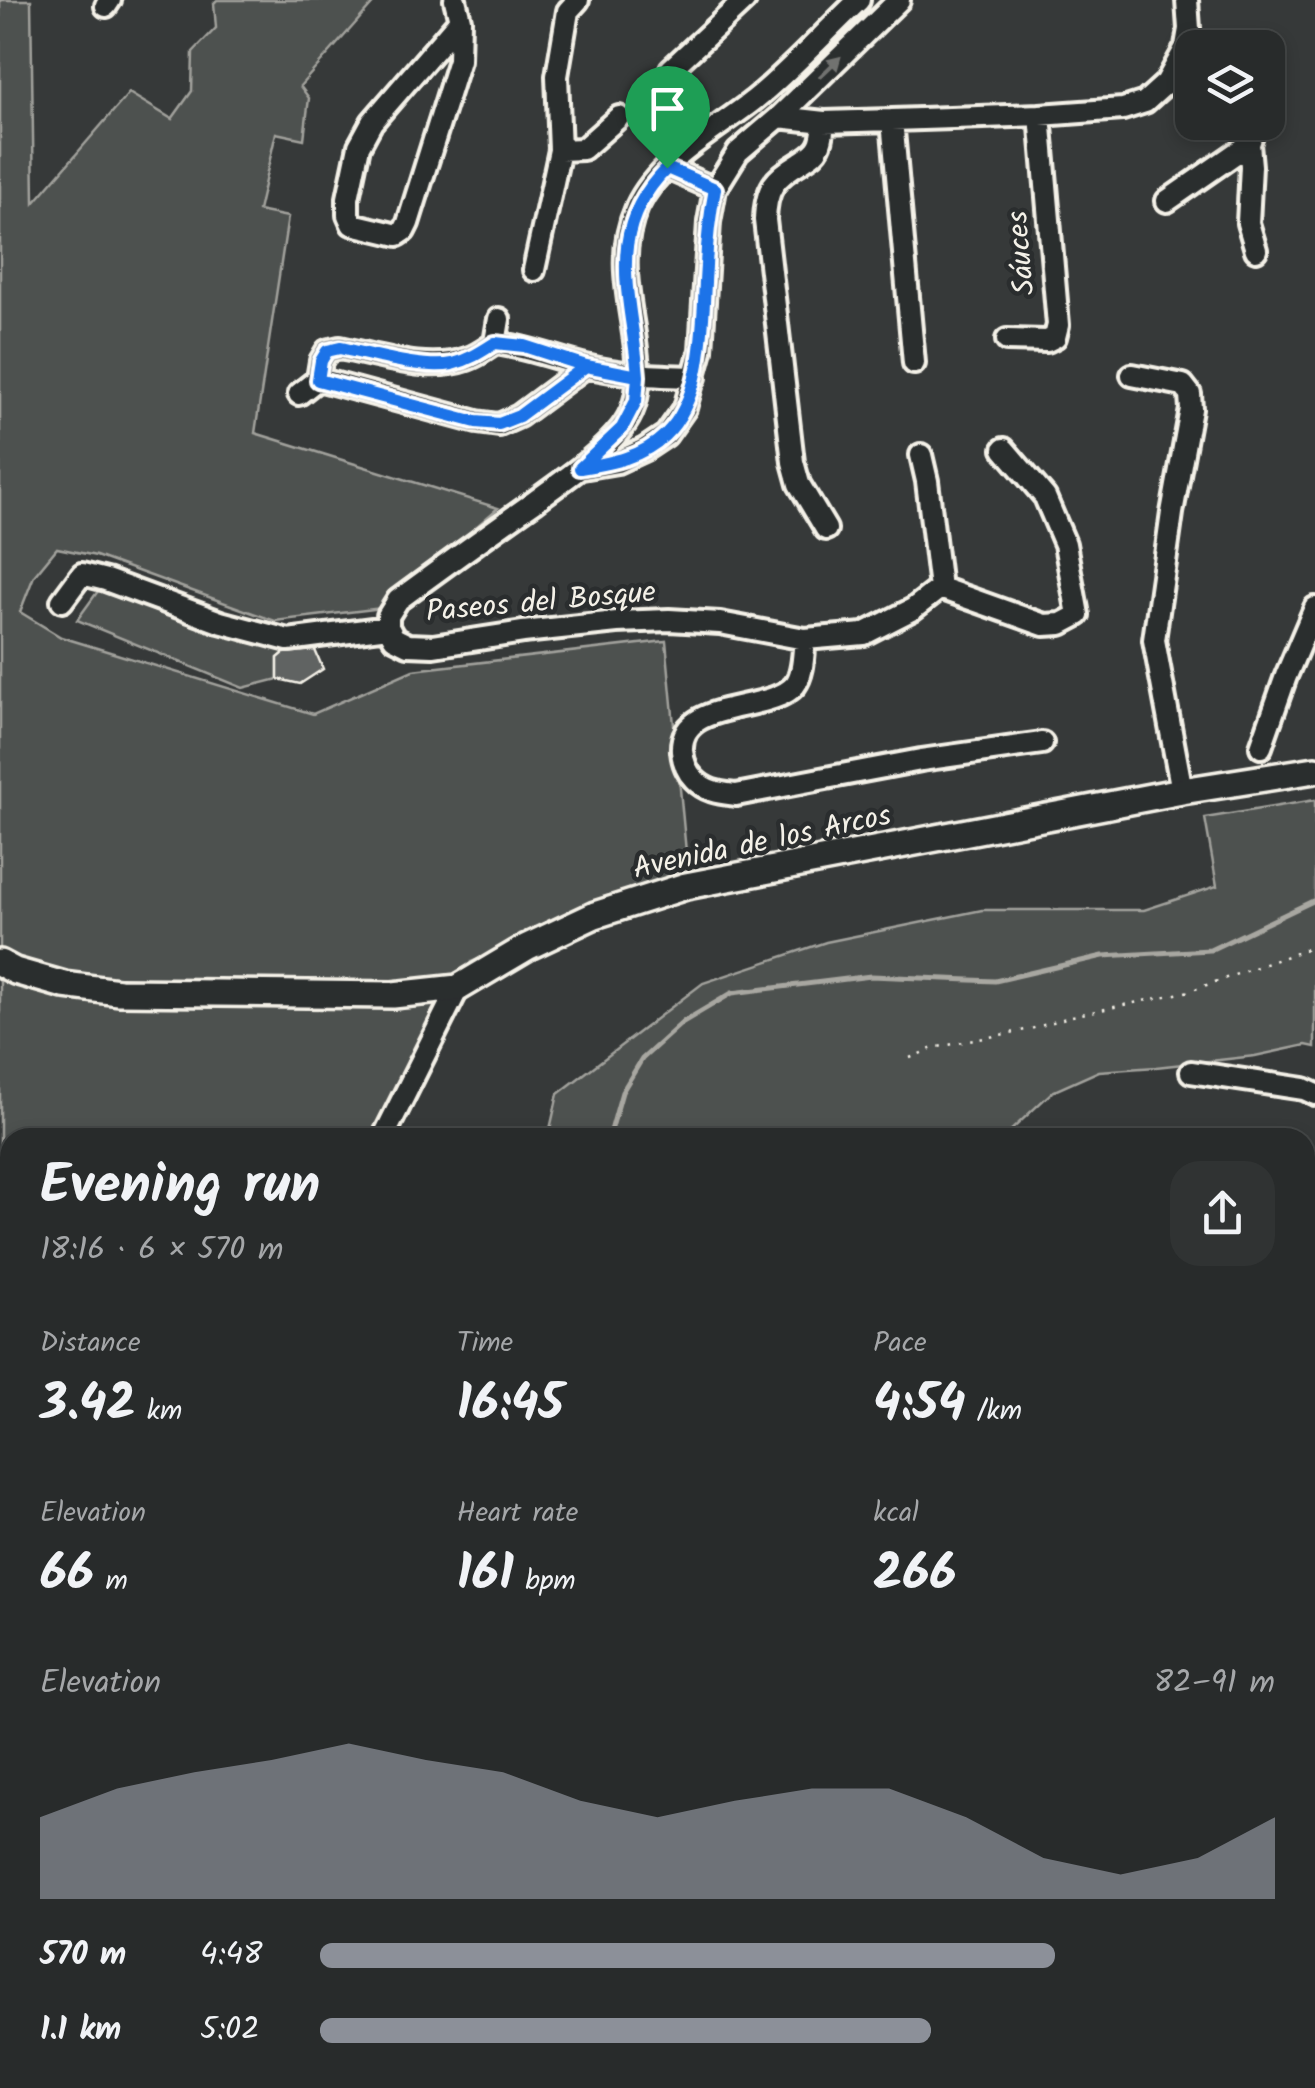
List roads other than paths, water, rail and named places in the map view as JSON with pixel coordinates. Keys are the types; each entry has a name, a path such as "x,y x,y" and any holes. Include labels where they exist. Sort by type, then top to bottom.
{"main road":[{"name":"Avenida de los Arcos","path":"0,963 64,985 119,992 393,995 458,988 595,915 686,886 1182,791 1315,770"}],"street":[{"path":"534,270 560,150 557,76 568,11 578,0"},
{"path":"671,69 745,0"},
{"name":"Paseos del Bosque","path":"858,0 754,99 667,168 637,206 626,244 627,300 638,376 636,401 622,428 580,468 398,600 388,616 388,627 394,638 408,645 433,646 523,632 669,620 720,623 805,639 864,634 913,609 940,588"},
{"name":"Paseos del Bosque","path":"580,468 618,462 645,450 666,435 685,408 701,350 709,222 715,189 738,152 899,0"},
{"path":"1187,0 1189,30"},
{"path":"458,10 459,60 408,223 398,235 352,224 348,198 359,146 372,122 458,10"},
{"path":"779,116 824,122 1040,115 1123,108 1145,102 1175,70"},
{"name":"Sáuces","path":"1006,340 1047,341 1056,336 1058,325 1040,115"},
{"path":"560,150 582,150 619,118"},
{"path":"892,120 914,363"},
{"path":"824,122 821,144 812,155 771,185 765,202 765,220 793,462 799,484 826,529"},
{"path":"1250,140 1248,223 1256,250"},
{"path":"1167,201 1249,144"},
{"path":"667,168 715,189"},
{"path":"495,343 499,319"},
{"path":"300,394 318,380 327,351 340,348 448,365 472,358 495,343 524,346 586,366 638,376 694,377"},
{"path":"318,380 476,422 499,424 519,416 586,366"},
{"path":"1132,375 1183,385 1190,394 1191,409 1154,640 1182,791"},
{"path":"922,455 940,588 1044,625 1061,624 1078,615 1065,544 1045,497 1004,449"},
{"path":"62,601 82,574 220,622 288,640 388,627"},
{"path":"1261,746 1315,608"},
{"path":"805,639 796,684 781,695 715,713 692,724 683,736 682,749 685,766 694,780 713,792 736,795 921,760 1042,743"},
{"path":"388,1128 458,988"},
{"path":"1191,1072 1304,1089 1315,1094"}],"waterway":[{"path":"612,1128 622,1092 642,1059 683,1022 732,993 871,976 995,981 1103,956 1210,950 1315,900"}]}
